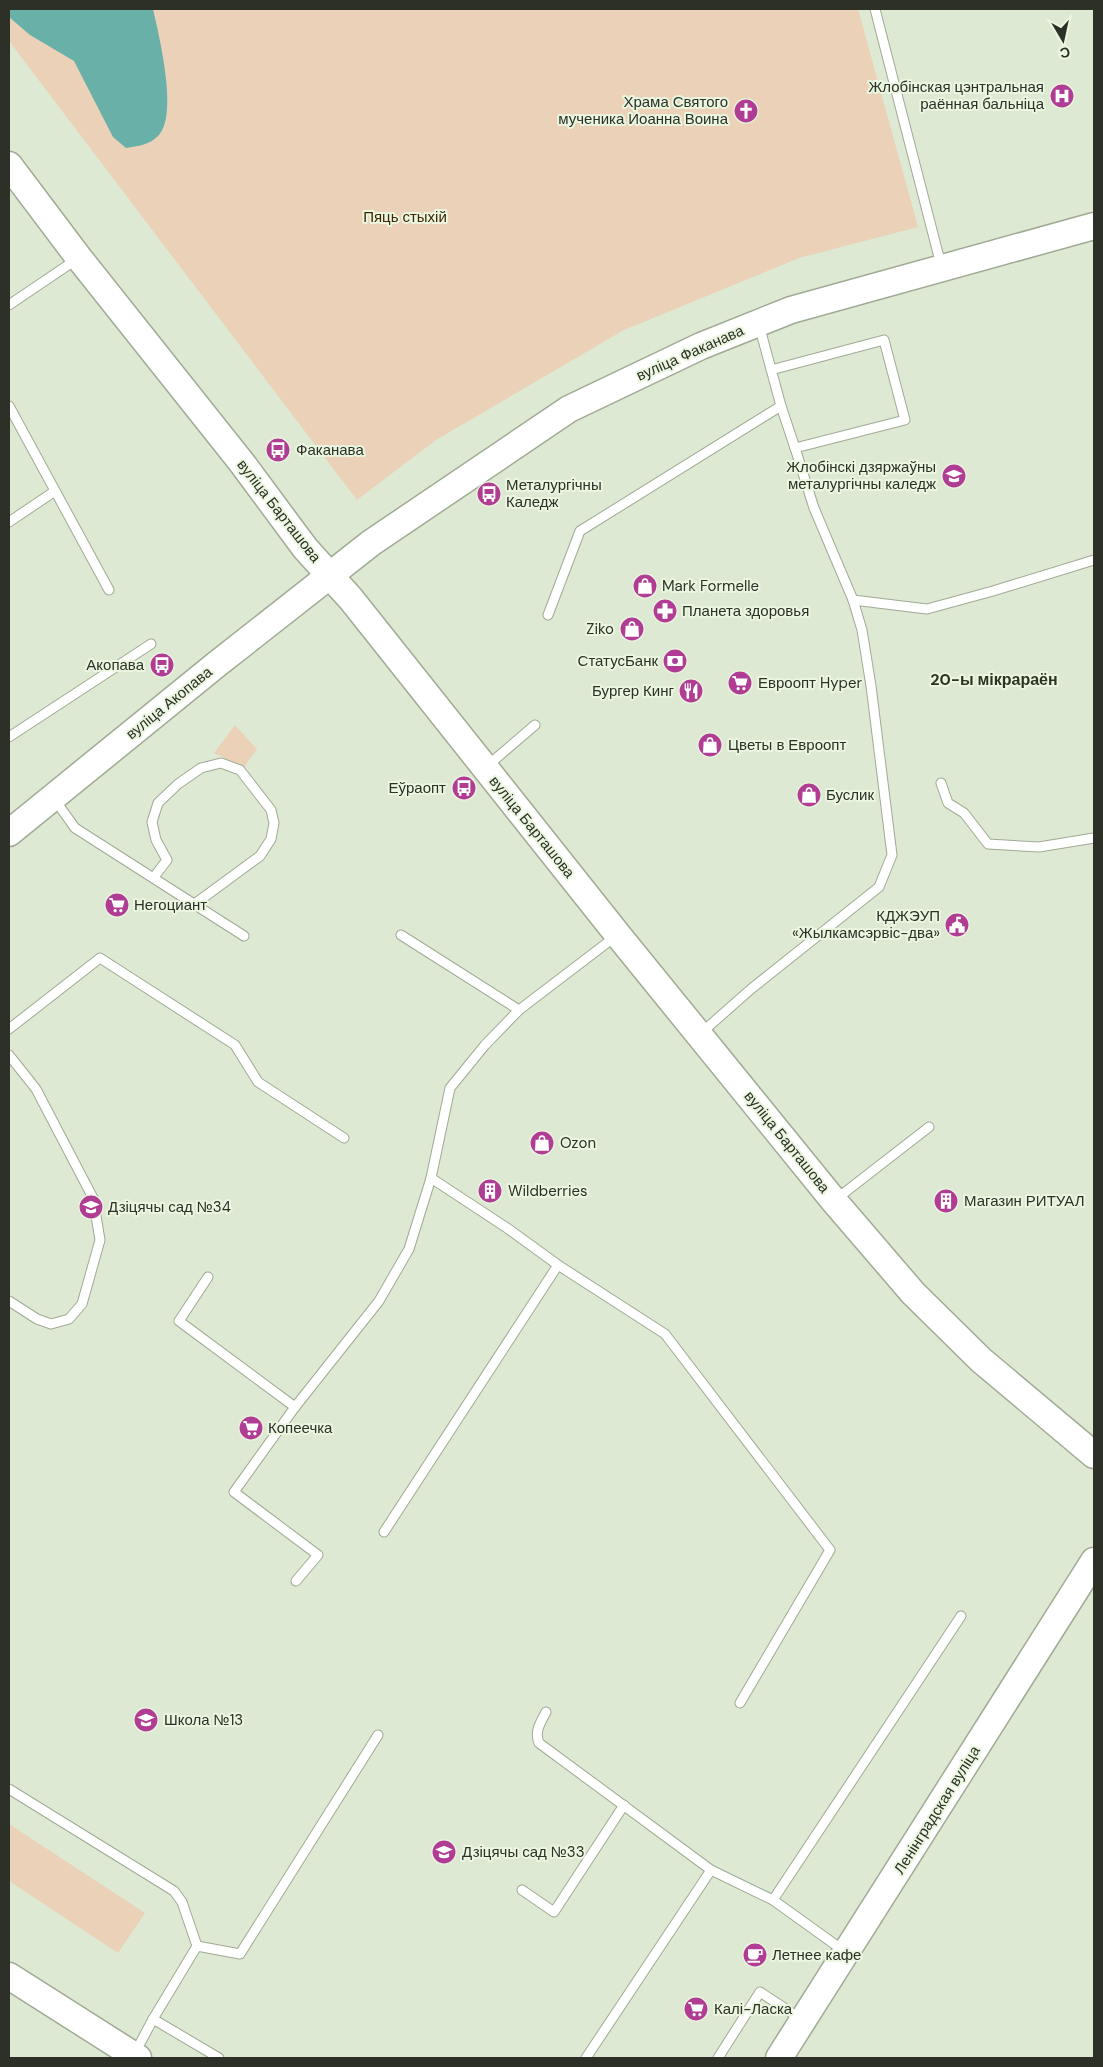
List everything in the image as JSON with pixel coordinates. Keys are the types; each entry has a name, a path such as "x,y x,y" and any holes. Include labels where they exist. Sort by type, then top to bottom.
{"main road":[{"name":"вуліца Барташова","path":"9,165 79,258 242,463 306,548 351,599 618,935 834,1200 913,1293 981,1360 1094,1455"},
{"name":"вуліца Факанава","path":"330,576 372,543 569,409 701,346 791,310 1094,226"},
{"name":"вуліца Акопава","path":"9,833 217,664 330,576"},
{"name":"Ленінградская вуліца","path":"779,2058 1094,1561"},
{"path":"9,1976 136,2057"}],"lane":[{"path":"875,9 941,268"},
{"path":"9,305 79,258"},
{"path":"700,1034 750,989 879,887 892,856 871,686 862,630 853,600 814,508 781,406 758,323"},
{"path":"771,370 884,340 905,420 795,448"},
{"path":"9,406 109,590"},
{"path":"548,615 580,530 781,406"},
{"path":"9,522 55,491"},
{"path":"853,600 927,609 1094,560"},
{"path":"9,736 151,644"},
{"path":"485,768 535,725"},
{"path":"154,878 167,860 156,840 152,822 158,803 178,784 201,768 221,763 240,770 271,810 274,822 271,839 260,856 196,903"},
{"path":"941,783 948,803 964,813 988,844 1040,847 1094,838"},
{"path":"53,797 76,828 196,903 244,936"},
{"path":"401,934 519,1010"},
{"path":"296,1581 318,1556 234,1492 295,1407 379,1302 409,1249 431,1178 450,1088 485,1045 519,1010 618,935"},
{"path":"9,1029 100,958 235,1045 258,1082 344,1138"},
{"path":"9,1055 36,1089 94,1198 100,1240 82,1304 69,1319 51,1324 37,1319 9,1301"},
{"path":"834,1200 929,1127"},
{"path":"431,1178 507,1228 558,1265 665,1334 830,1550 740,1703"},
{"path":"384,1532 558,1265"},
{"path":"208,1277 179,1321 295,1407"},
{"path":"773,1900 961,1616"},
{"path":"546,1712 536,1736 540,1743 711,1870 773,1900 846,1953"},
{"path":"197,1946 240,1954 378,1735"},
{"path":"9,1788 174,1891 182,1902 197,1946"},
{"path":"522,1890 554,1912 624,1806"},
{"path":"586,2058 711,1870"},
{"path":"136,2057 153,2018 197,1946"},
{"path":"718,2058 760,1992 803,2021"},
{"path":"153,2018 219,2058"}],"green space":[{"name":"Пяць стыхій","path":"9,9 858,9 918,227 799,258 624,330 436,440 357,500 9,41"},
{"path":"235,725 257,749 244,767 214,753"},
{"path":"9,1824 145,1913 118,1953 9,1881"}],"water":[{"path":"9,9 153,9 163,56 167,94 167,112 164,126 158,136 139,146 126,148 113,137 74,61 30,35 9,17"}],"place":[{"name":"Жлобінская цэнтральная раённая бальніца","path":"1062,96"},
{"name":"Храма Святого мученика Иоанна Воина","path":"746,111"},
{"name":"Факанава","path":"278,450"},
{"name":"Жлобінскі дзяржаўны металургічны каледж","path":"954,476"},
{"name":"Металургічны Каледж","path":"489,494"},
{"name":"Mark Formelle","path":"645,586"},
{"name":"Планета здоровья","path":"665,611"},
{"name":"Ziko","path":"632,629"},
{"name":"СтатусБанк","path":"675,661"},
{"name":"Акопава","path":"162,665"},
{"name":"Евроопт Hyper","path":"740,683"},
{"name":"Бургер Кинг","path":"691,691"},
{"name":"Цветы в Евроопт","path":"710,745"},
{"name":"Еўраопт","path":"464,788"},
{"name":"Буслик","path":"809,795"},
{"name":"Негоциант","path":"117,905"},
{"name":"КДЖЭУП «Жылкамсэрвіс-два»","path":"957,925"},
{"name":"Ozon","path":"542,1143"},
{"name":"Wildberries","path":"490,1191"},
{"name":"Магазин РИТУАЛ","path":"946,1201"},
{"name":"Дзіцячы сад №34","path":"91,1207"},
{"name":"Копеечка","path":"251,1428"},
{"name":"Школа №13","path":"146,1720"},
{"name":"Дзіцячы сад №33","path":"444,1852"},
{"name":"Летнее кафе","path":"755,1955"},
{"name":"Калі-Ласка","path":"696,2009"}],"district":[{"name":"20-ы мікрараён","path":"994,679"}]}
